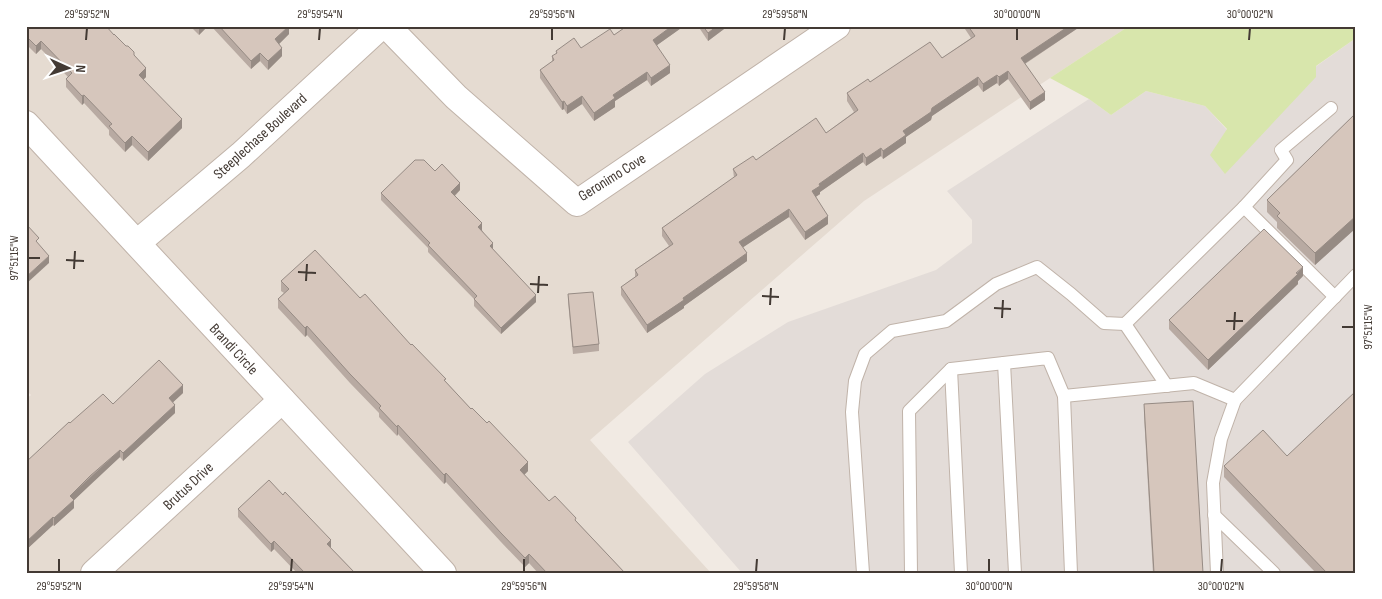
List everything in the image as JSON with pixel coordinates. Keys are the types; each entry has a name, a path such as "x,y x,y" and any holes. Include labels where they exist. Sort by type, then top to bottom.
{"street":[{"name":"Steeplechase Boulevard","path":"137,243 241,155 381,26"},
{"name":"Geronimo Cove","path":"387,26 456,97 577,203 837,26"},
{"name":"Brandi Circle","path":"26,124 443,573"},
{"name":"Brutus Drive","path":"94,573 282,400"}],"lane":[{"path":"863,573 852,412 855,381 865,354 892,331 946,321 996,284 1037,267 1104,323 1125,324 1244,207 1287,160 1280,150 1331,108"},
{"path":"1244,207 1335,297"},
{"path":"1217,573 1213,483 1221,439 1235,400 1356,275"},
{"path":"1125,324 1167,386"},
{"path":"911,573 909,410 950,369 1048,358 1064,396 1071,573"},
{"path":"1004,363 1015,573"},
{"path":"950,369 961,573"},
{"path":"1064,396 1194,383 1235,400"},
{"path":"1214,515 1274,573"}],"shaded area":[{"path":"26,26 1129,26 864,201 590,440 711,573 26,573 26,399 31,395 26,390"},
{"path":"1356,38 1356,573 742,573 628,442 705,374 788,322 936,270 972,243 972,220 947,191 1089,99 1111,115 1146,91 1205,106 1227,130"}],"green space":[{"path":"1129,26 1356,26 1356,38 1316,66 1316,77 1225,174 1210,155 1227,129 1205,106 1146,91 1111,115 1089,99 1050,78"}],"building":[{"path":"26,26 106,26 134,52 134,55 146,68 139,75 182,119 148,152 132,136 125,143 109,126 112,124 66,79 72,73 41,41 36,46 26,36"},
{"path":"219,26 289,26 275,39 282,48 268,61 260,53 251,61"},
{"path":"627,26 672,26 653,40 670,65 651,78 647,72 613,95 615,98 594,113 582,96 567,106 564,101 562,102 540,70 554,60 552,56 557,53 556,51 574,38 581,48 610,29 614,35"},
{"path":"703,26 717,26 708,33"},
{"path":"968,26 1069,26 1021,58 1045,92 1030,102 1008,71 999,77 997,75 983,84 978,77 932,108 931,112 903,131 906,135 883,151 881,148 866,158 863,153 819,184 820,186 812,191 828,216 805,232 789,209 739,242 747,253 647,325 621,287 638,275 635,270 673,244 662,228 737,175 733,169 753,156 756,160 816,118 826,133 858,110 847,93 868,79 870,82 930,42 942,58 975,36"},
{"path":"1356,113 1356,216 1315,253 1277,216 1280,213 1267,200"},
{"path":"415,160 424,160 435,171 442,164 460,183 451,192 482,223 478,227 493,243 490,246 536,295 501,328 474,299 477,296 428,245 430,243 381,193"},
{"path":"26,224 39,238 36,241 49,256 26,277"},
{"path":"1264,229 1303,267 1296,273 1298,274 1208,360 1169,320"},
{"path":"315,250 360,298 365,294 411,345 446,379 444,380 471,409 487,423 489,421 528,462 520,470 549,501 555,496 625,573 547,573 529,554 525,558 446,473 444,475 398,425 397,427 379,408 381,406 307,326 305,328 278,299 289,289 281,281"},
{"path":"593,292 599,344 573,347 568,294"},
{"path":"159,360 183,385 169,398 175,405 123,453 120,450 90,476 70,496 74,500 26,542 26,477 28,474 26,472 26,462 69,422 103,394 113,404"},
{"path":"1356,391 1356,573 1327,573 1224,466 1263,430 1287,456"},
{"path":"1193,401 1203,573 1154,573 1144,404"},
{"path":"269,480 283,495 285,492 331,540 327,544 355,573 305,573 274,541 271,544 238,509"}]}
